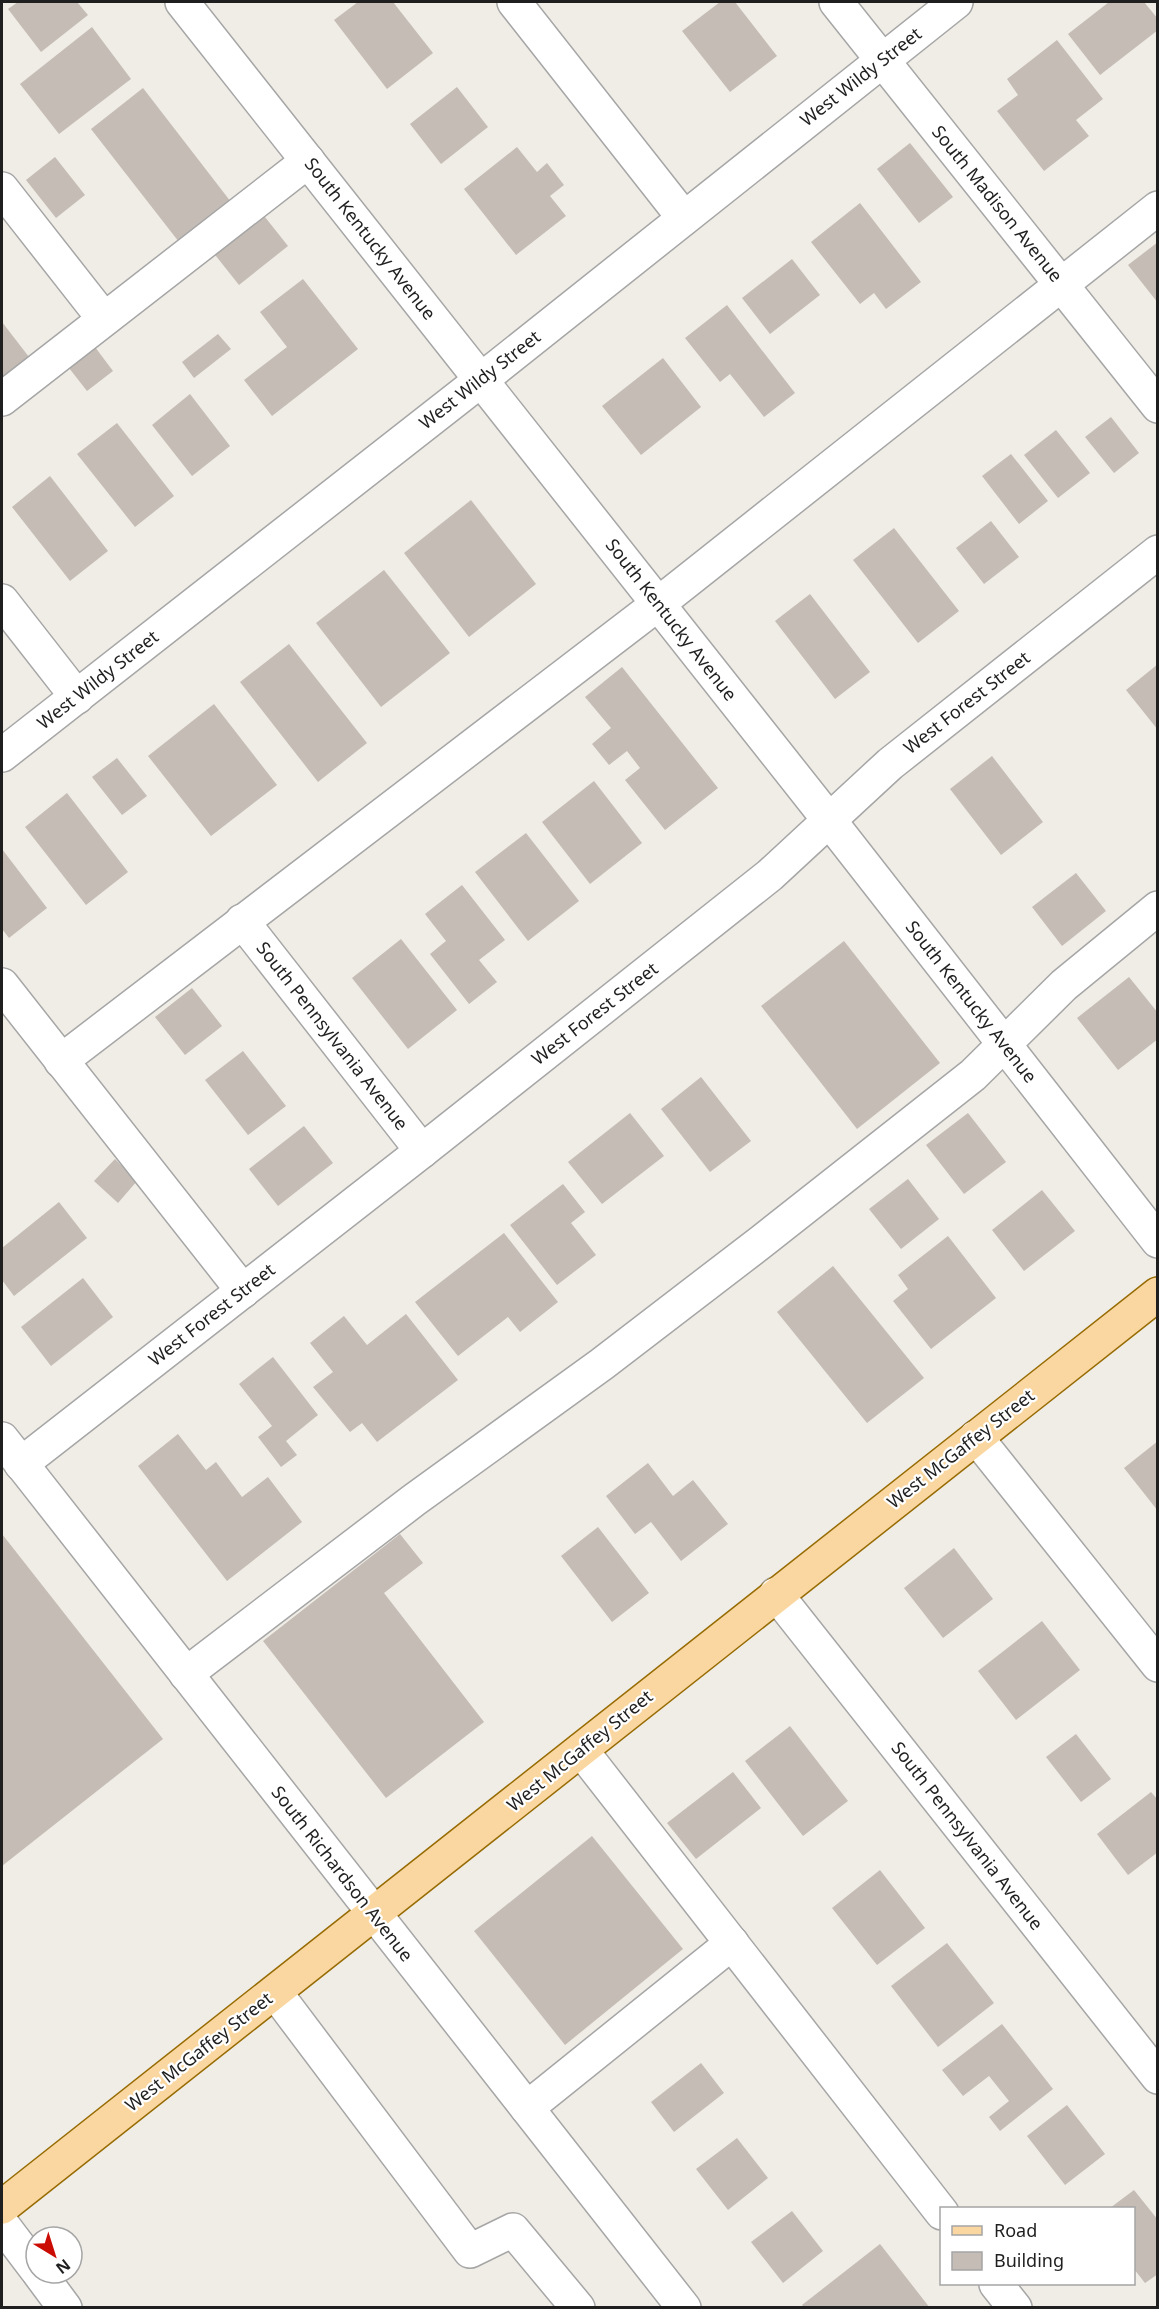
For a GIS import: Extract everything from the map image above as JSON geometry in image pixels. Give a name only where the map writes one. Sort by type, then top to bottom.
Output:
[{"type":"main road","name":"West McGaffey Street","points":[[2,2207],[1158,1294]]},
{"type":"street","name":"South Kentucky Avenue","points":[[182,2],[829,820],[1158,1241]]},
{"type":"street","points":[[514,2],[684,218]]},
{"type":"street","name":"South Madison Avenue","points":[[836,2],[1158,406]]},
{"type":"street","name":"West Wildy Street","points":[[2,755],[481,380],[957,2]]},
{"type":"street","points":[[2,399],[308,161]]},
{"type":"street","points":[[2,189],[104,319]]},
{"type":"street","points":[[61,1061],[658,604],[1158,208]]},
{"type":"street","name":"West Forest Street","points":[[11,1451],[243,1291],[422,1151],[770,875],[890,764],[1158,552]]},
{"type":"street","points":[[2,601],[76,697]]},
{"type":"street","points":[[186,1674],[414,1500],[602,1364],[761,1242],[973,1075],[1064,985],[1158,909]]},
{"type":"street","name":"South Pennsylvania Avenue","points":[[242,921],[422,1151]]},
{"type":"street","points":[[2,985],[243,1291]]},
{"type":"street","points":[[976,1437],[1158,1665]]},
{"type":"street","name":"South Richardson Avenue","points":[[11,1451],[684,2307]]},
{"type":"street","name":"South Pennsylvania Avenue","points":[[776,1594],[1158,2078]]},
{"type":"street","points":[[581,1750],[940,2210]]},
{"type":"street","points":[[527,2108],[732,1944]]},
{"type":"street","points":[[275,1992],[470,2251],[513,2230],[578,2307]]},
{"type":"street","points":[[2,2224],[24,2253]]},
{"type":"street","points":[[48,2285],[65,2307]]},
{"type":"street","points":[[998,2285],[1015,2307]]},
{"type":"building","points":[[18,2],[77,2],[88,15],[41,52],[8,9]]},
{"type":"building","points":[[358,2],[393,2],[433,53],[387,89],[334,20]]},
{"type":"building","points":[[720,2],[735,2],[777,56],[730,92],[682,31]]},
{"type":"building","points":[[1109,2],[1144,2],[1158,19],[1158,30],[1100,75],[1068,34]]},
{"type":"building","points":[[92,27],[131,79],[59,134],[20,84]]},
{"type":"building","points":[[1057,40],[1103,99],[1076,120],[1089,136],[1044,171],[997,111],[1018,95],[1007,79]]},
{"type":"building","points":[[457,87],[488,127],[441,164],[410,124]]},
{"type":"building","points":[[143,88],[231,202],[179,242],[91,129]]},
{"type":"building","points":[[910,143],[953,197],[919,223],[877,169]]},
{"type":"building","points":[[517,147],[537,172],[547,163],[564,185],[550,196],[566,216],[516,255],[464,189]]},
{"type":"building","points":[[55,157],[85,195],[56,218],[26,180]]},
{"type":"building","points":[[860,203],[921,282],[886,309],[874,293],[860,304],[811,242]]},
{"type":"building","points":[[261,212],[288,246],[239,285],[212,251]]},
{"type":"building","points":[[1158,242],[1158,303],[1128,265]]},
{"type":"building","points":[[792,259],[820,295],[770,334],[742,298]]},
{"type":"building","points":[[303,279],[358,349],[272,416],[244,380],[287,347],[260,312]]},
{"type":"building","points":[[727,305],[795,393],[764,417],[730,374],[720,382],[685,338]]},
{"type":"building","points":[[2,322],[29,357],[2,378]]},
{"type":"building","points":[[218,334],[231,349],[194,378],[182,362]]},
{"type":"building","points":[[95,347],[113,371],[87,391],[69,368]]},
{"type":"building","points":[[663,358],[701,407],[641,455],[602,406]]},
{"type":"building","points":[[190,394],[230,446],[192,476],[152,425]]},
{"type":"building","points":[[1111,417],[1139,453],[1114,473],[1085,437]]},
{"type":"building","points":[[117,423],[174,496],[135,527],[77,454]]},
{"type":"building","points":[[1056,430],[1090,473],[1058,498],[1024,455]]},
{"type":"building","points":[[1011,454],[1048,501],[1019,524],[982,476]]},
{"type":"building","points":[[50,476],[108,551],[70,581],[12,507]]},
{"type":"building","points":[[471,500],[536,584],[469,637],[404,553]]},
{"type":"building","points":[[991,521],[1019,557],[984,584],[956,548]]},
{"type":"building","points":[[894,528],[959,611],[918,643],[853,560]]},
{"type":"building","points":[[384,570],[450,653],[381,707],[316,623]]},
{"type":"building","points":[[810,594],[870,672],[835,699],[775,621]]},
{"type":"building","points":[[289,644],[367,743],[318,782],[240,682]]},
{"type":"building","points":[[1158,664],[1158,730],[1126,690]]},
{"type":"building","points":[[622,667],[718,788],[665,830],[625,780],[640,768],[627,751],[609,765],[592,744],[611,728],[585,697]]},
{"type":"building","points":[[214,704],[277,785],[211,836],[148,756]]},
{"type":"building","points":[[992,756],[1043,822],[1001,855],[950,789]]},
{"type":"building","points":[[117,758],[147,796],[122,815],[92,777]]},
{"type":"building","points":[[594,781],[642,843],[590,884],[542,822]]},
{"type":"building","points":[[67,793],[128,872],[86,905],[25,827]]},
{"type":"building","points":[[526,833],[579,901],[528,941],[475,872]]},
{"type":"building","points":[[2,849],[47,908],[9,938],[2,929]]},
{"type":"building","points":[[1076,873],[1106,911],[1062,946],[1032,907]]},
{"type":"building","points":[[462,885],[505,940],[479,960],[497,982],[469,1004],[430,954],[446,941],[425,914]]},
{"type":"building","points":[[401,939],[457,1010],[408,1049],[352,978]]},
{"type":"building","points":[[844,941],[940,1063],[857,1129],[761,1006]]},
{"type":"building","points":[[1129,977],[1158,1013],[1158,1039],[1118,1070],[1077,1018]]},
{"type":"building","points":[[192,988],[222,1026],[185,1055],[155,1017]]},
{"type":"building","points":[[243,1051],[286,1106],[248,1135],[205,1080]]},
{"type":"building","points":[[701,1077],[751,1141],[710,1172],[661,1109]]},
{"type":"building","points":[[630,1113],[664,1156],[602,1204],[568,1162]]},
{"type":"building","points":[[968,1113],[1006,1162],[964,1194],[926,1145]]},
{"type":"building","points":[[304,1126],[333,1163],[278,1206],[249,1169]]},
{"type":"building","points":[[115,1159],[137,1181],[118,1203],[94,1181]]},
{"type":"building","points":[[908,1179],[939,1219],[901,1249],[869,1209]]},
{"type":"building","points":[[563,1184],[585,1212],[571,1223],[596,1255],[557,1285],[510,1225]]},
{"type":"building","points":[[1042,1190],[1075,1231],[1024,1271],[992,1230]]},
{"type":"building","points":[[59,1202],[87,1238],[14,1296],[2,1280],[2,1248]]},
{"type":"building","points":[[504,1233],[558,1302],[520,1332],[508,1317],[458,1356],[415,1302]]},
{"type":"building","points":[[948,1236],[996,1298],[931,1349],[893,1301],[908,1289],[898,1275]]},
{"type":"building","points":[[833,1266],[924,1378],[867,1423],[777,1312]]},
{"type":"building","points":[[83,1278],[113,1317],[51,1366],[21,1327]]},
{"type":"building","points":[[406,1314],[458,1380],[377,1442],[362,1423],[350,1432],[313,1387],[333,1372],[310,1343],[344,1316],[367,1345]]},
{"type":"building","points":[[273,1357],[318,1415],[286,1441],[297,1455],[281,1467],[258,1437],[272,1426],[239,1384]]},
{"type":"building","points":[[178,1434],[206,1470],[216,1462],[242,1497],[268,1477],[302,1522],[227,1581],[138,1466]]},
{"type":"building","points":[[1158,1441],[1158,1511],[1124,1468]]},
{"type":"building","points":[[648,1463],[673,1496],[693,1480],[728,1524],[681,1561],[651,1522],[635,1534],[606,1496]]},
{"type":"building","points":[[598,1527],[649,1593],[612,1622],[561,1556]]},
{"type":"building","points":[[2,1534],[163,1739],[2,1866]]},
{"type":"building","points":[[400,1534],[423,1563],[384,1593],[484,1722],[386,1798],[263,1641]]},
{"type":"building","points":[[954,1548],[993,1599],[943,1638],[904,1588]]},
{"type":"building","points":[[1042,1621],[1080,1670],[1016,1720],[978,1671]]},
{"type":"building","points":[[790,1726],[848,1801],[803,1836],[745,1761]]},
{"type":"building","points":[[1076,1734],[1111,1779],[1081,1802],[1046,1757]]},
{"type":"building","points":[[733,1772],[761,1808],[696,1859],[667,1823]]},
{"type":"building","points":[[1151,1792],[1158,1800],[1158,1852],[1128,1875],[1097,1834]]},
{"type":"building","points":[[592,1836],[683,1949],[565,2045],[474,1931]]},
{"type":"building","points":[[880,1870],[925,1928],[877,1965],[832,1908]]},
{"type":"building","points":[[947,1943],[994,2003],[938,2047],[891,1986]]},
{"type":"building","points":[[1002,2024],[1053,2089],[1000,2131],[989,2117],[1009,2101],[989,2076],[963,2096],[942,2070]]},
{"type":"building","points":[[701,2063],[724,2093],[674,2132],[651,2102]]},
{"type":"building","points":[[1067,2105],[1105,2154],[1065,2185],[1027,2136]]},
{"type":"building","points":[[737,2138],[768,2178],[728,2210],[696,2169]]},
{"type":"building","points":[[1134,2190],[1158,2220],[1158,2274],[1145,2283],[1135,2270],[1135,2207],[1111,2207]]},
{"type":"building","points":[[792,2211],[823,2251],[783,2283],[751,2242]]},
{"type":"building","points":[[880,2244],[930,2308],[804,2308],[802,2305]]}]
